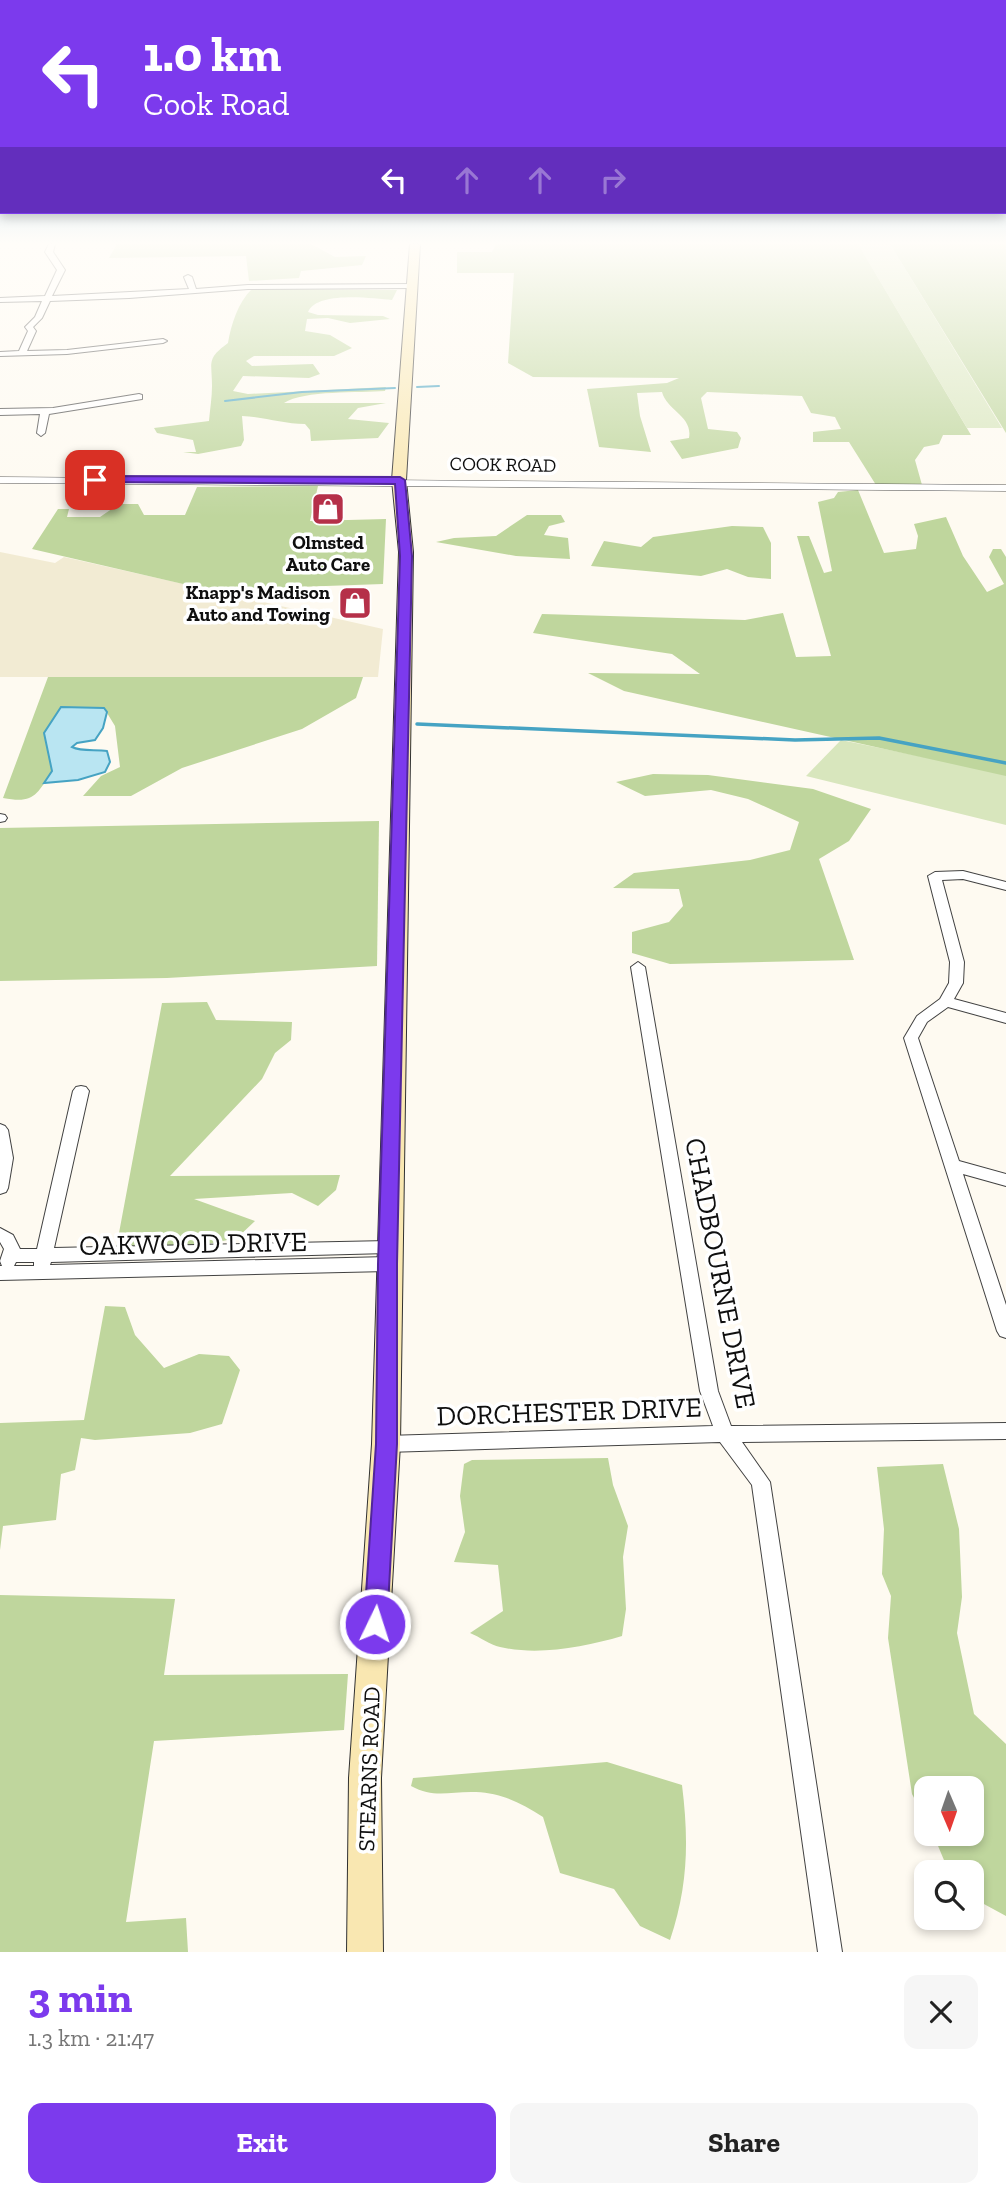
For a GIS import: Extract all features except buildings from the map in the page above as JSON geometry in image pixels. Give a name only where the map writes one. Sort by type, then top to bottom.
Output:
[{"type":"main road","name":"STEARNS ROAD","points":[[365,1952],[365,1778],[386,1444],[388,1256],[406,556],[400,480],[410,335]]},
{"type":"street","points":[[22,354],[30,335]]},
{"type":"street","points":[[0,354],[67,352],[163,341]]},
{"type":"street","points":[[0,412],[45,411],[139,397]]},
{"type":"street","points":[[41,433],[45,411]]},
{"type":"street","name":"COOK ROAD","points":[[0,480],[400,480],[1006,488]]},
{"type":"street","points":[[1006,886],[963,875],[935,876],[957,962],[956,983],[946,1002],[922,1019],[911,1038],[1006,1331]]},
{"type":"street","name":"CHADBOURNE DRIVE","points":[[638,967],[709,1391],[725,1434],[761,1482],[830,1952]]},
{"type":"street","points":[[946,1002],[1006,1018]]},
{"type":"street","points":[[42,1264],[81,1091]]},
{"type":"street","points":[[0,1130],[5,1158],[0,1188]]},
{"type":"street","points":[[953,1164],[1006,1180]]},
{"type":"street","points":[[0,1234],[11,1243],[12,1256],[0,1272]]},
{"type":"street","name":"OAKWOOD DRIVE","points":[[12,1256],[42,1264]]},
{"type":"street","name":"OAKWOOD DRIVE","points":[[0,1272],[42,1264],[388,1256]]},
{"type":"street","name":"DORCHESTER DRIVE","points":[[386,1444],[725,1434],[1006,1431]]},
{"type":"shaded area","points":[[0,552],[55,563],[64,557],[383,629],[378,677],[0,677]]},
{"type":"green space","points":[[230,335],[330,335],[352,348],[334,356],[254,356],[246,361],[252,366],[313,364],[320,374],[309,378],[243,376],[233,391],[248,394],[386,387],[385,391],[318,394],[284,403],[386,403],[358,408],[348,419],[389,423],[378,438],[311,441],[310,430],[305,424],[242,416],[244,440],[241,446],[198,454],[183,452],[196,452],[193,440],[157,433],[154,428],[209,421],[213,357],[228,343]]},
{"type":"green space","points":[[510,335],[912,335],[971,435],[943,435],[939,444],[924,447],[915,460],[922,485],[876,485],[849,442],[813,442],[813,432],[841,429],[835,417],[811,413],[802,396],[707,392],[701,398],[708,429],[737,432],[741,438],[738,448],[682,459],[670,441],[689,438],[689,430],[684,419],[669,404],[662,392],[637,393],[640,416],[651,452],[599,447],[587,389],[667,383],[679,378],[533,377],[508,363]]},
{"type":"green space","points":[[912,335],[945,335],[1002,428],[967,428]]},
{"type":"green space","points":[[946,335],[1006,335],[1006,433]]},
{"type":"green space","points":[[318,486],[310,521],[386,519],[383,584],[209,590],[32,549],[58,509],[69,509],[67,517],[100,517],[119,504],[138,504],[144,515],[185,515],[197,487]]},
{"type":"green space","points":[[858,490],[884,553],[916,549],[918,536],[914,524],[946,517],[963,556],[987,592],[1004,584],[989,557],[993,549],[1001,549],[1006,557],[1006,776],[624,691],[588,673],[700,674],[672,654],[533,633],[542,614],[745,620],[783,613],[796,657],[831,656],[797,536],[809,536],[824,573],[832,571],[818,502],[834,498],[838,492]]},
{"type":"green space","points":[[527,515],[561,515],[565,522],[549,526],[544,535],[568,538],[570,559],[516,556],[436,542],[454,538],[496,536]]},
{"type":"green space","points":[[732,526],[763,527],[771,543],[771,579],[748,577],[727,569],[701,576],[591,566],[604,541],[641,547],[653,537]]},
{"type":"green space","points":[[48,677],[363,677],[356,698],[302,729],[182,768],[131,796],[83,796],[101,776],[120,767],[115,726],[104,708],[44,733],[52,772],[33,796],[21,800],[3,798]]},
{"type":"green space","points":[[841,740],[1006,774],[1006,825],[806,776]]},
{"type":"green space","points":[[653,774],[708,775],[813,789],[871,809],[849,841],[819,859],[854,960],[670,964],[632,953],[632,932],[669,922],[683,906],[679,889],[613,888],[634,873],[750,860],[790,850],[799,822],[748,799],[711,790],[645,796],[616,782]]},
{"type":"green space","points":[[379,821],[377,966],[167,978],[0,981],[0,828]]},
{"type":"green space","points":[[207,1002],[216,1020],[292,1022],[291,1040],[275,1053],[262,1079],[170,1176],[340,1175],[336,1190],[318,1206],[292,1193],[194,1199],[255,1221],[237,1238],[189,1248],[116,1249],[162,1003]]},
{"type":"green space","points":[[105,1306],[125,1307],[135,1335],[164,1368],[199,1354],[229,1356],[240,1370],[222,1424],[190,1433],[95,1440],[81,1438],[75,1470],[61,1474],[56,1520],[3,1526],[0,1550],[0,1423],[84,1420]]},
{"type":"green space","points":[[608,1458],[613,1485],[628,1526],[623,1557],[626,1609],[622,1636],[577,1647],[530,1651],[496,1646],[470,1633],[503,1611],[498,1565],[454,1562],[465,1532],[460,1496],[464,1464],[472,1460]]},
{"type":"green space","points":[[943,1464],[959,1529],[962,1597],[957,1633],[974,1714],[1006,1744],[1006,1916],[984,1904],[984,1860],[944,1860],[938,1846],[984,1846],[984,1776],[914,1776],[914,1798],[912,1794],[888,1638],[891,1596],[882,1574],[884,1529],[877,1467]]},
{"type":"green space","points":[[0,1595],[175,1599],[164,1675],[348,1674],[344,1730],[154,1741],[126,1922],[186,1918],[188,1952],[0,1952]]},
{"type":"green space","points":[[607,1762],[682,1785],[686,1825],[684,1882],[670,1940],[640,1926],[614,1889],[560,1873],[543,1817],[535,1812],[494,1794],[435,1793],[411,1786],[413,1778]]},
{"type":"water","points":[[61,707],[104,708],[107,712],[103,728],[95,740],[77,743],[72,747],[107,751],[110,762],[105,772],[78,780],[44,783],[52,771],[44,733]]},
{"type":"waterway","points":[[417,387],[439,386]]},
{"type":"waterway","points":[[225,401],[302,392],[395,388]]},
{"type":"waterway","points":[[417,724],[795,740],[879,738],[1006,763]]},
{"type":"place","name":"Olmsted Auto Care","points":[[328,509]]},
{"type":"place","name":"Knapp's Madison Auto and Towing","points":[[355,603]]},
{"type":"route","points":[[95,480],[400,480],[406,556],[402,630],[386,1444],[375,1624]]}]
